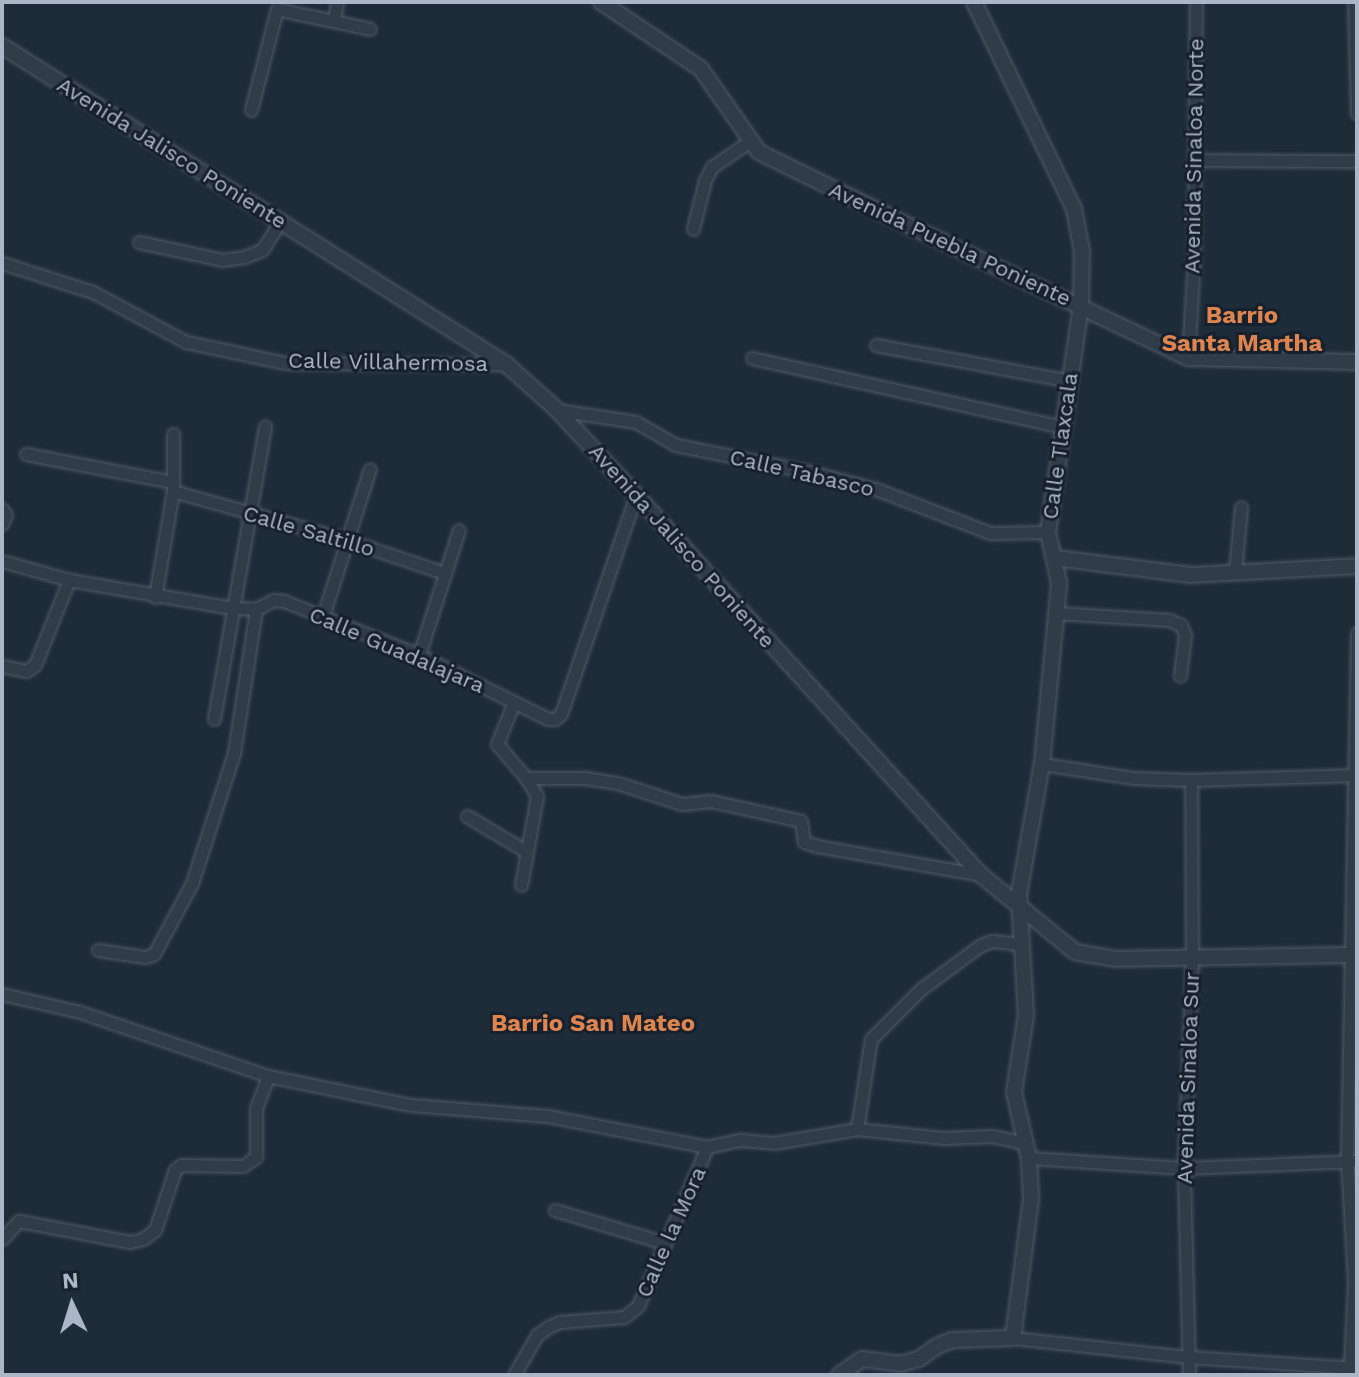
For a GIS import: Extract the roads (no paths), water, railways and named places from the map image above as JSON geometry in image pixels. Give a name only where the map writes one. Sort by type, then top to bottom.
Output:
[{"type":"street","points":[[334,21],[337,2]]},
{"type":"street","name":"Avenida Puebla Poniente","points":[[601,2],[701,69],[750,141],[768,158],[1188,358],[1357,362]]},
{"type":"street","name":"Calle Tlaxcala","points":[[974,2],[1074,209],[1082,251],[1081,306],[1048,532],[1059,583],[1042,764],[1019,883],[1026,1015],[1014,1092],[1027,1151],[1031,1199],[1013,1338]]},
{"type":"street","name":"Avenida Sinaloa Norte","points":[[1188,358],[1195,160],[1196,2]]},
{"type":"street","points":[[1354,2],[1357,113]]},
{"type":"street","points":[[251,110],[277,9],[370,29]]},
{"type":"street","name":"Avenida Jalisco Poniente","points":[[2,46],[506,364],[557,410],[981,875],[1075,952],[1116,959],[1192,955],[1355,955]]},
{"type":"street","points":[[693,229],[705,180],[712,167],[750,141]]},
{"type":"street","points":[[1195,160],[1357,161]]},
{"type":"street","points":[[139,242],[222,260],[244,257],[262,250],[280,222]]},
{"type":"street","name":"Calle Villahermosa","points":[[2,263],[93,292],[186,342],[286,363],[506,364]]},
{"type":"street","points":[[876,345],[1070,381]]},
{"type":"street","points":[[752,358],[1063,427]]},
{"type":"street","name":"Calle Tabasco","points":[[557,410],[636,422],[676,445],[811,472],[876,489],[990,533],[1048,532]]},
{"type":"street","points":[[214,719],[265,426]]},
{"type":"street","points":[[155,597],[173,487],[173,434]]},
{"type":"street","name":"Calle Saltillo","points":[[26,454],[173,487],[444,573]]},
{"type":"street","points":[[322,619],[370,469]]},
{"type":"street","name":"Calle Guadalajara","points":[[2,561],[69,580],[155,597],[256,609],[274,600],[284,601],[322,619],[419,655],[548,719],[561,714],[636,495]]},
{"type":"street","points":[[1235,571],[1241,507]]},
{"type":"street","points":[[2,509],[6,515],[2,524]]},
{"type":"street","points":[[419,655],[459,530]]},
{"type":"street","points":[[1055,558],[1152,573],[1191,575],[1357,566]]},
{"type":"street","points":[[2,666],[26,671],[35,665],[69,580]]},
{"type":"street","points":[[98,950],[145,957],[154,954],[192,883],[234,753],[256,609]]},
{"type":"street","points":[[1056,613],[1169,620],[1181,625],[1185,635],[1180,676]]},
{"type":"street","points":[[839,1375],[862,1359],[900,1364],[919,1359],[937,1346],[953,1340],[1013,1338],[1189,1357],[1354,1368],[1352,1161],[1357,633]]},
{"type":"street","points":[[514,702],[497,744],[537,796],[521,885]]},
{"type":"street","points":[[1042,764],[1133,778],[1191,780],[1357,775]]},
{"type":"street","points":[[526,778],[585,778],[621,784],[682,804],[711,801],[801,821],[804,842],[817,846],[981,875]]},
{"type":"street","name":"Avenida Sinaloa Sur","points":[[1189,1375],[1184,1168],[1192,955],[1191,780]]},
{"type":"street","points":[[467,816],[527,852]]},
{"type":"street","points":[[857,1129],[871,1039],[921,989],[981,945],[992,941],[1023,944]]},
{"type":"street","points":[[2,994],[124,1027],[268,1076],[411,1105],[548,1116],[707,1147],[741,1140],[774,1143],[857,1129],[944,1138],[992,1136],[1027,1151],[1184,1168],[1352,1161]]},
{"type":"street","points":[[2,1239],[19,1221],[130,1242],[143,1239],[155,1230],[175,1170],[181,1165],[243,1166],[256,1157],[256,1108],[268,1076]]},
{"type":"street","name":"Calle la Mora","points":[[514,1375],[537,1335],[548,1327],[560,1322],[624,1317],[638,1306],[707,1147]]},
{"type":"street","points":[[555,1210],[665,1243]]},
{"type":"district","name":"Barrio Santa Martha","points":[[1242,330]]},
{"type":"district","name":"Barrio San Mateo","points":[[593,1024]]}]
